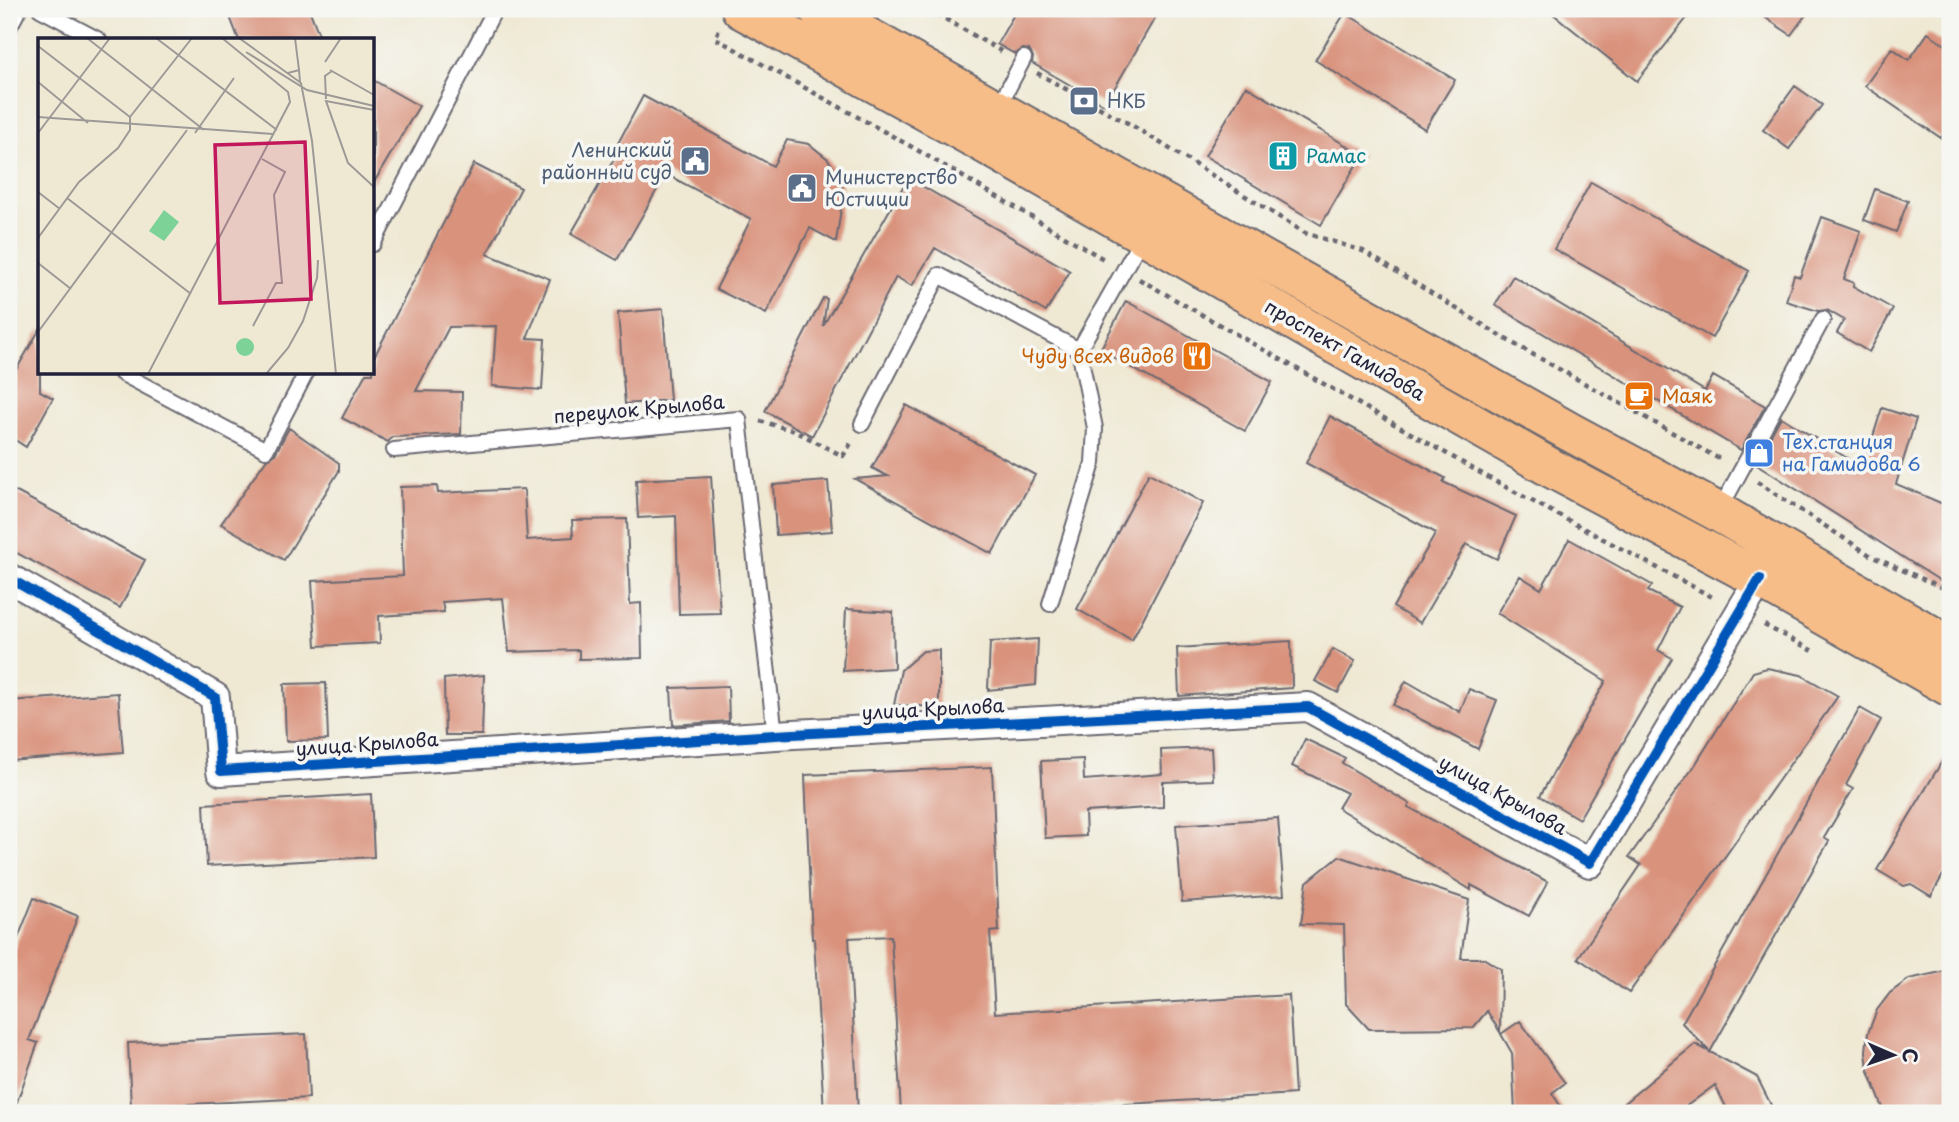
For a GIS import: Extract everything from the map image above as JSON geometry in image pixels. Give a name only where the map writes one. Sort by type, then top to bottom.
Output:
[{"type":"main road","name":"проспект Гамидова","points":[[741,9],[1551,468],[1760,579],[1950,687]]},
{"type":"main road","name":"проспект Гамидова","points":[[818,9],[1570,432],[1718,512],[1950,646]]},
{"type":"street","points":[[1551,468],[1570,432]]},
{"type":"street","name":"улица Крылова","points":[[9,578],[215,697],[221,771],[775,735],[1308,707],[1590,863],[1760,579]]},
{"type":"lane","points":[[9,28],[19,9]]},
{"type":"lane","points":[[40,9],[95,38]]},
{"type":"lane","points":[[374,242],[495,9]]},
{"type":"lane","points":[[998,108],[1022,61]]},
{"type":"lane","points":[[1050,604],[1093,463],[1095,428],[1079,350],[1144,235]]},
{"type":"lane","points":[[862,424],[939,275],[1079,350]]},
{"type":"lane","points":[[1718,512],[1823,318]]},
{"type":"lane","points":[[123,374],[266,450],[305,374]]},
{"type":"lane","name":"переулок Крылова","points":[[394,450],[739,419],[775,735]]},
{"type":"path","points":[[928,9],[1133,126],[1305,233],[1363,251],[1509,341],[1742,472],[1873,557],[1950,591]]},
{"type":"path","points":[[715,38],[912,147],[1500,484],[1827,658]]},
{"type":"path","points":[[739,419],[771,421],[843,456],[862,424]]},
{"type":"building","points":[[227,9],[309,9],[320,38],[238,38]]},
{"type":"building","points":[[1017,9],[1067,9],[1082,17],[1086,9],[1160,9],[1105,105],[1032,63],[1033,57],[1029,50],[1023,49],[1015,54],[997,44]]},
{"type":"building","points":[[1547,9],[1694,9],[1637,81]]},
{"type":"building","points":[[1753,9],[1810,9],[1791,35]]},
{"type":"building","points":[[1345,13],[1455,80],[1425,129],[1315,60]]},
{"type":"building","points":[[1928,33],[1950,48],[1950,124],[1941,138],[1865,86],[1892,48],[1909,60]]},
{"type":"building","points":[[374,81],[419,106],[374,182]]},
{"type":"building","name":"Рамас","points":[[1246,86],[1362,155],[1321,225],[1205,156]]},
{"type":"building","points":[[1795,86],[1822,105],[1789,149],[1763,130]]},
{"type":"building","points":[[643,96],[773,166],[787,140],[809,144],[828,159],[841,180],[843,196],[836,242],[810,228],[766,314],[716,289],[751,219],[666,174],[617,260],[571,234],[620,149],[616,147]]},
{"type":"building","points":[[474,164],[521,188],[487,254],[550,279],[527,338],[545,339],[542,390],[492,386],[496,326],[449,327],[416,391],[462,392],[461,434],[392,437],[388,442],[342,418],[365,374],[374,374],[374,357]]},
{"type":"building","points":[[908,178],[1070,271],[1046,312],[935,248],[912,286],[896,277],[812,436],[765,411],[823,298],[827,299],[823,326]]},
{"type":"building","points":[[1591,182],[1749,271],[1712,338],[1554,249]]},
{"type":"building","points":[[1875,189],[1908,201],[1896,232],[1864,220]]},
{"type":"building","points":[[1822,217],[1861,231],[1844,279],[1893,309],[1869,352],[1837,333],[1844,320],[1827,310],[1818,311],[1786,301],[1794,275],[1800,277]]},
{"type":"building","points":[[1513,276],[1705,391],[1713,376],[1765,406],[1741,450],[1495,305]]},
{"type":"building","points":[[1126,301],[1272,382],[1245,431],[1100,350]]},
{"type":"building","points":[[663,309],[670,400],[625,404],[618,313]]},
{"type":"building","points":[[38,332],[40,391],[53,398],[26,447],[9,436],[9,382]]},
{"type":"building","points":[[906,405],[1035,475],[992,554],[855,479],[888,476],[872,468]]},
{"type":"building","points":[[1882,408],[1916,419],[1896,484],[1950,507],[1950,587],[1758,465],[1758,459],[1781,417],[1863,468]]},
{"type":"building","points":[[1330,416],[1445,478],[1443,482],[1516,516],[1497,559],[1466,544],[1420,623],[1393,607],[1436,533],[1306,463]]},
{"type":"building","points":[[289,428],[339,463],[339,471],[284,560],[221,524],[266,460],[275,454]]},
{"type":"building","points":[[1149,473],[1203,503],[1132,640],[1077,609]]},
{"type":"building","points":[[711,476],[720,613],[679,614],[676,516],[638,518],[636,480]]},
{"type":"building","points":[[828,481],[832,531],[776,535],[773,485]]},
{"type":"building","points":[[437,486],[438,493],[524,489],[527,540],[573,537],[572,520],[627,519],[630,604],[641,603],[642,658],[579,659],[579,650],[509,652],[503,598],[442,602],[444,612],[379,616],[380,643],[316,646],[312,581],[403,576],[400,487]]},
{"type":"building","points":[[9,488],[145,560],[120,608],[9,549]]},
{"type":"building","points":[[1569,539],[1652,585],[1648,591],[1680,607],[1658,650],[1672,658],[1579,819],[1540,796],[1606,681],[1497,613],[1520,576],[1541,589]]},
{"type":"building","points":[[846,609],[893,612],[894,668],[843,671]]},
{"type":"building","points":[[1038,639],[1036,685],[988,690],[990,642]]},
{"type":"building","points":[[1291,641],[1292,688],[1179,696],[1177,648]]},
{"type":"building","points":[[1333,649],[1355,661],[1338,693],[1315,681]]},
{"type":"building","points":[[939,650],[939,707],[894,705],[901,670],[923,651]]},
{"type":"building","points":[[1767,668],[1801,675],[1838,696],[1629,993],[1578,958],[1641,865],[1629,857],[1695,765],[1753,672]]},
{"type":"building","points":[[484,675],[482,735],[445,735],[444,679]]},
{"type":"building","points":[[1406,681],[1460,712],[1469,689],[1497,700],[1478,749],[1393,705]]},
{"type":"building","points":[[326,683],[328,740],[286,741],[284,684]]},
{"type":"building","points":[[728,686],[729,721],[673,725],[671,688]]},
{"type":"building","points":[[118,693],[123,752],[9,761],[9,701]]},
{"type":"building","points":[[1860,708],[1881,720],[1846,785],[1853,789],[1824,838],[1829,841],[1710,1052],[1682,1023]]},
{"type":"building","points":[[1305,739],[1345,758],[1342,763],[1410,804],[1408,807],[1548,882],[1529,916],[1471,885],[1471,890],[1338,808],[1347,793],[1292,766]]},
{"type":"building","points":[[1211,748],[1213,780],[1163,782],[1163,807],[1085,812],[1086,836],[1045,838],[1041,761],[1083,759],[1084,780],[1162,774],[1161,750]]},
{"type":"building","points":[[1950,748],[1950,872],[1943,875],[1931,896],[1911,884],[1904,886],[1877,870]]},
{"type":"building","points":[[992,767],[999,931],[990,932],[995,1013],[1289,995],[1295,1094],[974,1113],[901,1113],[891,936],[849,938],[858,1113],[824,1113],[812,939],[805,775]]},
{"type":"building","points":[[371,794],[374,857],[207,866],[204,804]]},
{"type":"building","points":[[1278,818],[1284,895],[1182,902],[1176,825]]},
{"type":"building","points":[[1339,856],[1469,900],[1461,958],[1483,958],[1501,969],[1500,1032],[1487,1011],[1473,1028],[1369,1029],[1346,1004],[1344,925],[1301,924],[1307,882]]},
{"type":"building","points":[[34,898],[78,916],[29,1040],[38,1043],[13,1113],[9,1113],[9,961]]},
{"type":"building","points":[[1950,970],[1950,1113],[1885,1113],[1868,1069],[1866,1051],[1868,1033],[1877,1010],[1890,993],[1909,979]]},
{"type":"building","points":[[1520,1021],[1565,1083],[1552,1093],[1565,1113],[1515,1113],[1512,1053],[1501,1034]]},
{"type":"building","points":[[306,1034],[309,1098],[131,1107],[128,1043]]},
{"type":"building","points":[[1695,1044],[1757,1077],[1775,1113],[1729,1113],[1715,1085],[1677,1113],[1612,1113]]},
{"type":"cycle path","points":[[9,578],[215,697],[221,771],[775,735],[1308,707],[1590,863],[1760,579]]},
{"type":"place","name":"НКБ","points":[[1084,101]]},
{"type":"place","name":"Рамас","points":[[1283,156]]},
{"type":"place","name":"Ленинский районный суд","points":[[695,161]]},
{"type":"place","name":"Министерство Юстиции","points":[[802,188]]},
{"type":"place","name":"Чуду всех видов","points":[[1197,356]]},
{"type":"place","name":"Маяк","points":[[1639,396]]},
{"type":"place","name":"Тех.станция на Гамидова 6","points":[[1759,453]]}]
